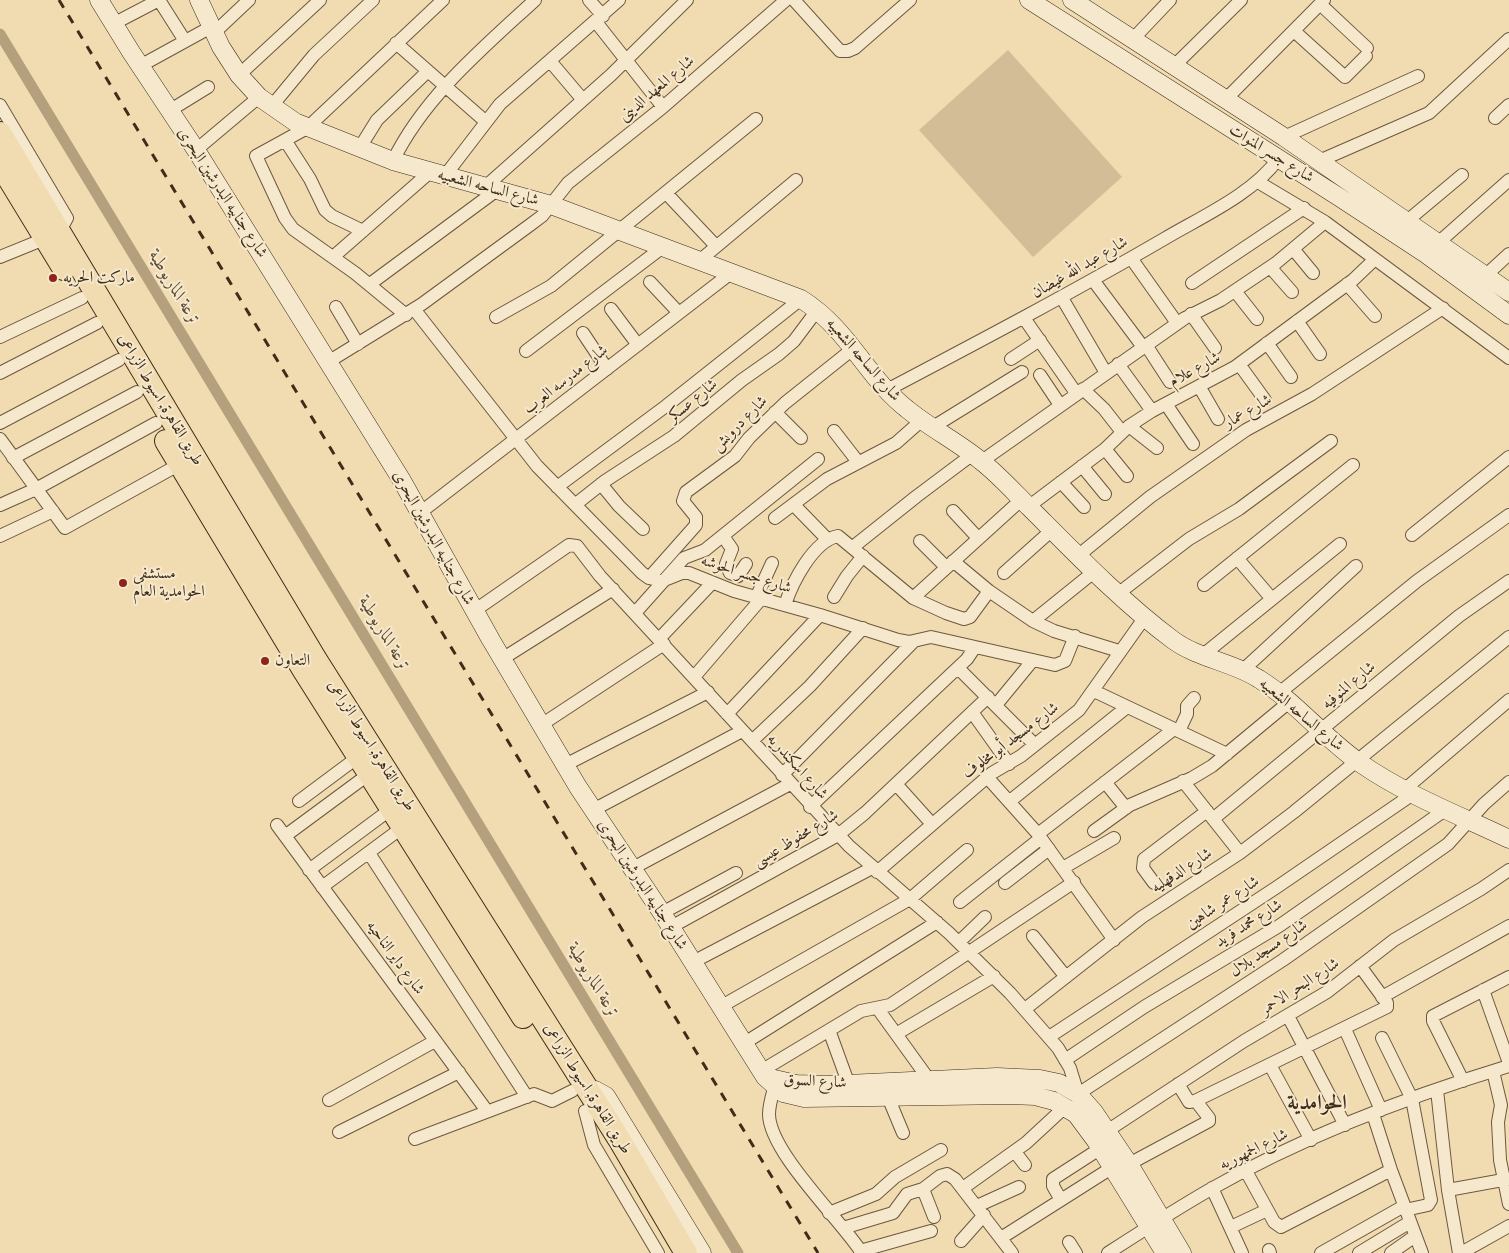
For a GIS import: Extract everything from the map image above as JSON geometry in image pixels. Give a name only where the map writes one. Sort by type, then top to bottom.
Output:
[{"type":"highway","name":"طريق القاهرة, اسيوط الزراعى","points":[[0,133],[82,298],[363,766],[686,1253]]},
{"type":"highway","name":"طريق القاهرة, اسيوط الزراعى","points":[[0,164],[52,236],[316,660],[582,1097]]},
{"type":"highway","name":"طريق القاهرة, اسيوط الزراعى","points":[[613,1143],[671,1253]]},
{"type":"street","name":"شارع جنابيه البدرشين البحرى","points":[[99,0],[196,150],[421,512],[474,611],[565,765],[693,962],[743,1044],[769,1078]]},
{"type":"street","points":[[113,24],[159,0],[185,42]]},
{"type":"street","name":"شارع الساحه الشعبيه","points":[[199,0],[213,30],[239,75],[265,102],[307,128],[359,149],[436,175],[551,205],[801,299],[832,322],[887,390],[906,409],[977,458],[1095,571],[1145,617],[1179,644],[1242,670],[1264,682],[1358,762],[1408,792],[1509,839]]},
{"type":"street","points":[[140,66],[185,42],[213,30],[249,0]]},
{"type":"street","points":[[239,75],[320,0]]},
{"type":"street","points":[[196,150],[265,102],[373,0]]},
{"type":"street","points":[[443,0],[307,128],[257,155],[257,158],[289,224],[304,238],[410,312],[557,487],[576,504],[594,526],[649,578],[662,581]]},
{"type":"street","points":[[393,161],[415,122],[445,87],[535,0]]},
{"type":"street","points":[[589,0],[626,60],[663,107]]},
{"type":"street","points":[[333,257],[363,231],[436,175],[505,99],[600,19],[619,0]]},
{"type":"street","points":[[370,284],[491,189],[687,0]]},
{"type":"street","name":"شارع المعهد الدينى","points":[[328,362],[410,312],[518,234],[551,205],[568,183],[663,107],[786,0]]},
{"type":"street","points":[[794,0],[840,51],[854,48],[910,0]]},
{"type":"street","name":"شارع جسر المنوات","points":[[1029,0],[1426,254],[1509,315]]},
{"type":"street","points":[[1133,39],[1170,0]]},
{"type":"street","points":[[1174,66],[1241,0]]},
{"type":"street","name":"شارع جسر المنوات","points":[[1080,2],[1133,39],[1284,137],[1509,292]]},
{"type":"street","points":[[1226,99],[1322,2],[1366,52],[1348,76],[1344,77],[1294,31]]},
{"type":"street","points":[[1319,161],[1429,113],[1509,39]]},
{"type":"street","points":[[396,43],[485,121]]},
{"type":"street","points":[[550,61],[582,100]]},
{"type":"street","points":[[359,149],[376,120],[428,72]]},
{"type":"street","points":[[1284,137],[1418,76]]},
{"type":"street","points":[[169,111],[208,87]]},
{"type":"street","points":[[0,105],[66,215],[66,222],[52,236],[0,257]]},
{"type":"street","points":[[1494,118],[1509,105]]},
{"type":"street","points":[[496,317],[551,286],[756,119]]},
{"type":"street","points":[[285,140],[310,179],[325,210],[332,216],[363,231]]},
{"type":"street","name":"شارع عبد الله غيضان","points":[[887,390],[1062,298],[1131,258],[1258,182],[1278,159]]},
{"type":"street","points":[[1407,221],[1462,175]]},
{"type":"street","points":[[699,261],[796,180]]},
{"type":"street","points":[[1438,242],[1509,180]]},
{"type":"street","points":[[1258,182],[1325,222],[1509,358]]},
{"type":"street","points":[[666,193],[716,246]]},
{"type":"street","points":[[1192,283],[1304,208]]},
{"type":"street","points":[[834,597],[847,576],[858,552],[917,496],[1060,405],[1177,323],[1235,291],[1294,250],[1325,222]]},
{"type":"street","points":[[526,351],[663,247]]},
{"type":"street","points":[[1294,250],[1313,273]]},
{"type":"street","points":[[1485,276],[1509,254]]},
{"type":"street","points":[[1131,258],[1177,323]]},
{"type":"street","name":"شارع علام","points":[[913,598],[978,538],[1025,503],[1061,482],[1105,449],[1125,429],[1152,411],[1239,364],[1347,284],[1375,260]]},
{"type":"street","points":[[1270,267],[1292,292]]},
{"type":"street","name":"شارع مدرسه العرب","points":[[421,512],[731,273]]},
{"type":"street","points":[[1093,280],[1170,382]]},
{"type":"street","points":[[650,282],[679,313]]},
{"type":"street","points":[[1347,284],[1374,316]]},
{"type":"street","points":[[1235,291],[1257,319]]},
{"type":"street","points":[[0,337],[82,298]]},
{"type":"street","points":[[1062,298],[1106,373]]},
{"type":"street","points":[[557,487],[666,406],[801,299]]},
{"type":"street","points":[[336,307],[358,344]]},
{"type":"street","name":"شارع عمار","points":[[1078,555],[1150,497],[1246,430],[1312,394],[1442,308]]},
{"type":"street","points":[[611,309],[638,345]]},
{"type":"street","name":"شارع عسكر","points":[[576,504],[601,484],[674,436],[742,380],[779,354],[794,340],[818,310]]},
{"type":"street","points":[[1191,314],[1215,348]]},
{"type":"street","points":[[1024,318],[1080,391],[1104,409],[1125,429],[1157,448]]},
{"type":"street","points":[[1297,321],[1320,354]]},
{"type":"street","points":[[0,373],[97,323]]},
{"type":"street","points":[[583,333],[607,369]]},
{"type":"street","points":[[1011,359],[1040,340]]},
{"type":"street","points":[[1267,343],[1291,377]]},
{"type":"street","name":"شارع درويش","points":[[649,578],[696,525],[696,517],[684,501],[686,492],[735,456],[749,438],[775,412],[809,382],[854,348]]},
{"type":"street","points":[[0,423],[119,360]]},
{"type":"street","points":[[1118,364],[1152,411]]},
{"type":"street","points":[[1239,364],[1266,400]]},
{"type":"street","points":[[776,518],[826,479],[896,443],[928,423],[1022,372]]},
{"type":"street","points":[[1040,375],[1060,405]]},
{"type":"street","points":[[1199,386],[1218,419]]},
{"type":"street","points":[[137,392],[5,449],[66,528],[180,464]]},
{"type":"street","points":[[1166,404],[1193,444]]},
{"type":"street","points":[[775,412],[801,438]]},
{"type":"street","points":[[0,506],[36,489],[156,422]]},
{"type":"street","points":[[834,431],[858,462]]},
{"type":"street","points":[[1119,593],[1189,539],[1238,509],[1331,441]]},
{"type":"street","points":[[1105,449],[1127,476]]},
{"type":"street","points":[[1412,535],[1509,457]]},
{"type":"street","points":[[635,613],[687,555],[702,552],[818,459]]},
{"type":"street","points":[[1204,585],[1353,465]]},
{"type":"street","points":[[1082,466],[1105,494]]},
{"type":"street","points":[[1061,482],[1084,507]]},
{"type":"street","points":[[601,484],[619,506],[643,528]]},
{"type":"street","points":[[794,505],[828,540]]},
{"type":"street","points":[[0,536],[53,511]]},
{"type":"street","points":[[953,512],[978,538]]},
{"type":"street","points":[[1094,831],[1126,808],[1183,782],[1207,769],[1227,754],[1283,698],[1417,581],[1509,515]]},
{"type":"street","points":[[1004,573],[1052,530]]},
{"type":"street","points":[[723,536],[732,549],[726,564],[730,574],[738,576],[746,564]]},
{"type":"street","points":[[785,605],[790,591],[806,563],[828,540],[838,536],[913,598],[937,609],[967,618],[974,614],[988,591]]},
{"type":"street","points":[[920,540],[949,564],[1033,621],[1054,631],[1119,651]]},
{"type":"street","name":"شارع اسكندريه","points":[[474,611],[572,544],[579,548],[613,589],[838,835],[875,870],[971,953],[1025,1009],[1066,1060],[1072,1100]]},
{"type":"street","points":[[1203,655],[1340,544]]},
{"type":"street","points":[[1237,558],[1272,599]]},
{"type":"street","points":[[694,677],[759,599],[772,563]]},
{"type":"street","points":[[1242,670],[1356,566]]},
{"type":"street","points":[[1033,621],[1095,571]]},
{"type":"street","name":"شارع جسر الحوشه","points":[[662,581],[686,572],[759,599],[820,615],[898,640],[914,641],[931,636],[1058,665],[1063,663],[1075,636]]},
{"type":"street","name":"شارع المنوفيه","points":[[1154,883],[1143,868],[1144,859],[1210,815],[1320,731],[1458,616],[1509,581]]},
{"type":"street","points":[[541,725],[662,641],[712,583]]},
{"type":"street","points":[[502,659],[613,589]]},
{"type":"street","points":[[727,714],[820,615]]},
{"type":"street","name":"شارع مسجد أبو مخلوف","points":[[693,962],[875,870],[987,777],[1009,764],[1074,715],[1094,691],[1119,651],[1145,617]]},
{"type":"street","points":[[752,741],[810,686],[863,628]]},
{"type":"street","name":"شارع الدقهليه","points":[[1025,1009],[1154,909],[1240,852],[1358,762],[1509,637]]},
{"type":"street","points":[[633,868],[786,780],[914,641]]},
{"type":"street","points":[[810,806],[958,668],[972,654],[975,647]]},
{"type":"street","name":"شارع محفوظ عيسى","points":[[666,920],[838,835],[896,784],[972,712],[992,701],[1033,660]]},
{"type":"street","points":[[958,668],[1035,745]]},
{"type":"street","points":[[1094,691],[1227,754]]},
{"type":"street","points":[[565,765],[708,692]]},
{"type":"street","points":[[960,902],[1106,782],[1176,730],[1187,714],[1187,706],[1194,698]]},
{"type":"street","name":"شارع عمر شاهين","points":[[1049,1037],[1277,887],[1408,792],[1509,700]]},
{"type":"street","points":[[1010,801],[1127,707]]},
{"type":"street","points":[[972,712],[1009,764]]},
{"type":"street","points":[[593,810],[742,731]]},
{"type":"street","points":[[299,801],[363,766]]},
{"type":"street","points":[[285,836],[363,766]]},
{"type":"street","points":[[987,777],[1039,836],[1114,940]]},
{"type":"street","points":[[1106,782],[1126,808]]},
{"type":"street","points":[[1183,782],[1240,852]]},
{"type":"street","name":"شارع مسجد بلال","points":[[971,1202],[1015,1152],[1042,1131],[1072,1100],[1283,960],[1448,844],[1484,804],[1509,782]]},
{"type":"street","points":[[896,784],[932,824]]},
{"type":"street","name":"شارع محمد فريد","points":[[1066,1060],[1144,1007],[1279,926],[1445,810]]},
{"type":"street","points":[[322,888],[369,853],[397,818]]},
{"type":"street","points":[[309,870],[397,818]]},
{"type":"street","name":"شارع داير الناحيه","points":[[276,825],[487,1110]]},
{"type":"street","points":[[1063,868],[1114,838]]},
{"type":"street","points":[[1005,883],[1049,849]]},
{"type":"street","points":[[720,1007],[910,899],[967,850]]},
{"type":"street","points":[[369,853],[527,1096]]},
{"type":"street","name":"شارع البحر الاحمر","points":[[1107,1131],[1178,1084],[1327,992],[1394,940],[1481,889],[1509,870]]},
{"type":"street","points":[[666,920],[736,873]]},
{"type":"street","points":[[931,1231],[861,1252],[818,1200],[787,1155],[774,1132],[769,1114],[769,1078],[829,1030],[861,1011],[878,1009],[895,1002],[971,953],[1074,882]]},
{"type":"street","points":[[959,942],[985,917]]},
{"type":"street","points":[[743,1044],[937,922]]},
{"type":"street","points":[[1382,997],[1509,926]]},
{"type":"street","points":[[1034,936],[1066,977]]},
{"type":"street","points":[[1178,1084],[1189,1102],[1196,1101],[1387,1007],[1360,966]]},
{"type":"street","points":[[896,1034],[994,976]]},
{"type":"street","points":[[1463,1081],[1433,1018],[1509,977]]},
{"type":"street","points":[[1483,990],[1509,1064]]},
{"type":"street","points":[[878,1009],[930,1081]]},
{"type":"street","points":[[1288,1016],[1345,1125]]},
{"type":"street","points":[[1345,1029],[1377,1112],[1391,1170],[1422,1253]]},
{"type":"street","points":[[829,1030],[849,1084]]},
{"type":"street","points":[[1321,1253],[1428,1204],[1431,1200],[1412,1099],[1382,1038]]},
{"type":"street","points":[[329,1100],[436,1041]]},
{"type":"street","name":"شارع الجمهوريه","points":[[1108,1253],[1212,1188],[1311,1140],[1377,1112],[1509,1064]]},
{"type":"street","points":[[1270,1065],[1311,1140]]},
{"type":"street","points":[[1493,1071],[1501,1105],[1498,1130],[1500,1165],[1507,1179],[1509,1204]]},
{"type":"street","points":[[339,1132],[459,1072]]},
{"type":"street","name":"شارع السوق","points":[[769,1078],[810,1085],[997,1077],[1040,1079],[1059,1083],[1072,1100],[1101,1148],[1120,1165]]},
{"type":"street","name":"شارع السوق","points":[[769,1078],[788,1095],[804,1098],[1028,1095],[1049,1099],[1072,1100],[1107,1131],[1120,1165],[1156,1223]]},
{"type":"street","points":[[415,1138],[527,1096],[536,1094],[552,1101],[582,1097],[595,1090],[606,1096],[702,1253]]},
{"type":"street","points":[[1437,1090],[1448,1190],[1460,1253],[1509,1226]]},
{"type":"street","points":[[582,1097],[594,1145],[658,1253]]},
{"type":"street","points":[[888,1097],[903,1133]]},
{"type":"street","points":[[1001,1238],[1120,1165],[1208,1121],[1209,1118],[1196,1101]]},
{"type":"street","points":[[1062,1200],[1052,1184],[1054,1177],[1101,1148]]},
{"type":"street","points":[[829,1213],[876,1194],[895,1177],[941,1150]]},
{"type":"street","points":[[1015,1152],[1025,1165]]},
{"type":"street","points":[[1246,1171],[1267,1210],[1279,1226],[1286,1227],[1391,1170]]},
{"type":"street","points":[[843,1228],[893,1213],[902,1198],[940,1176],[947,1174],[956,1179],[971,1202],[1012,1253]]},
{"type":"street","points":[[1448,1190],[1507,1179]]},
{"type":"street","points":[[971,1202],[1019,1187]]},
{"type":"street","points":[[922,1188],[934,1217]]},
{"type":"street","points":[[1212,1188],[1231,1227],[1239,1252]]},
{"type":"street","points":[[961,1241],[971,1202]]},
{"type":"street","points":[[1231,1227],[1267,1210]]},
{"type":"street","points":[[1359,1253],[1406,1213]]},
{"type":"street","points":[[1156,1223],[1166,1253]]},
{"type":"street","points":[[1156,1223],[1182,1253]]},
{"type":"street","points":[[1390,1253],[1415,1236]]},
{"type":"shaded area","points":[[1008,50],[1122,177],[1033,257],[919,130]]},
{"type":"waterway","name":"ترعة الماريوطية","points":[[0,34],[738,1253]]},
{"type":"railway","points":[[59,0],[818,1253]]},
{"type":"place","name":"ماركت الحريه","points":[[53,278]]},
{"type":"place","name":"مستشفى الحوامدية العام","points":[[123,583]]},
{"type":"place","name":"التعاون","points":[[265,661]]},
{"type":"district","name":"الحوامدية","points":[[1317,1104]]}]
